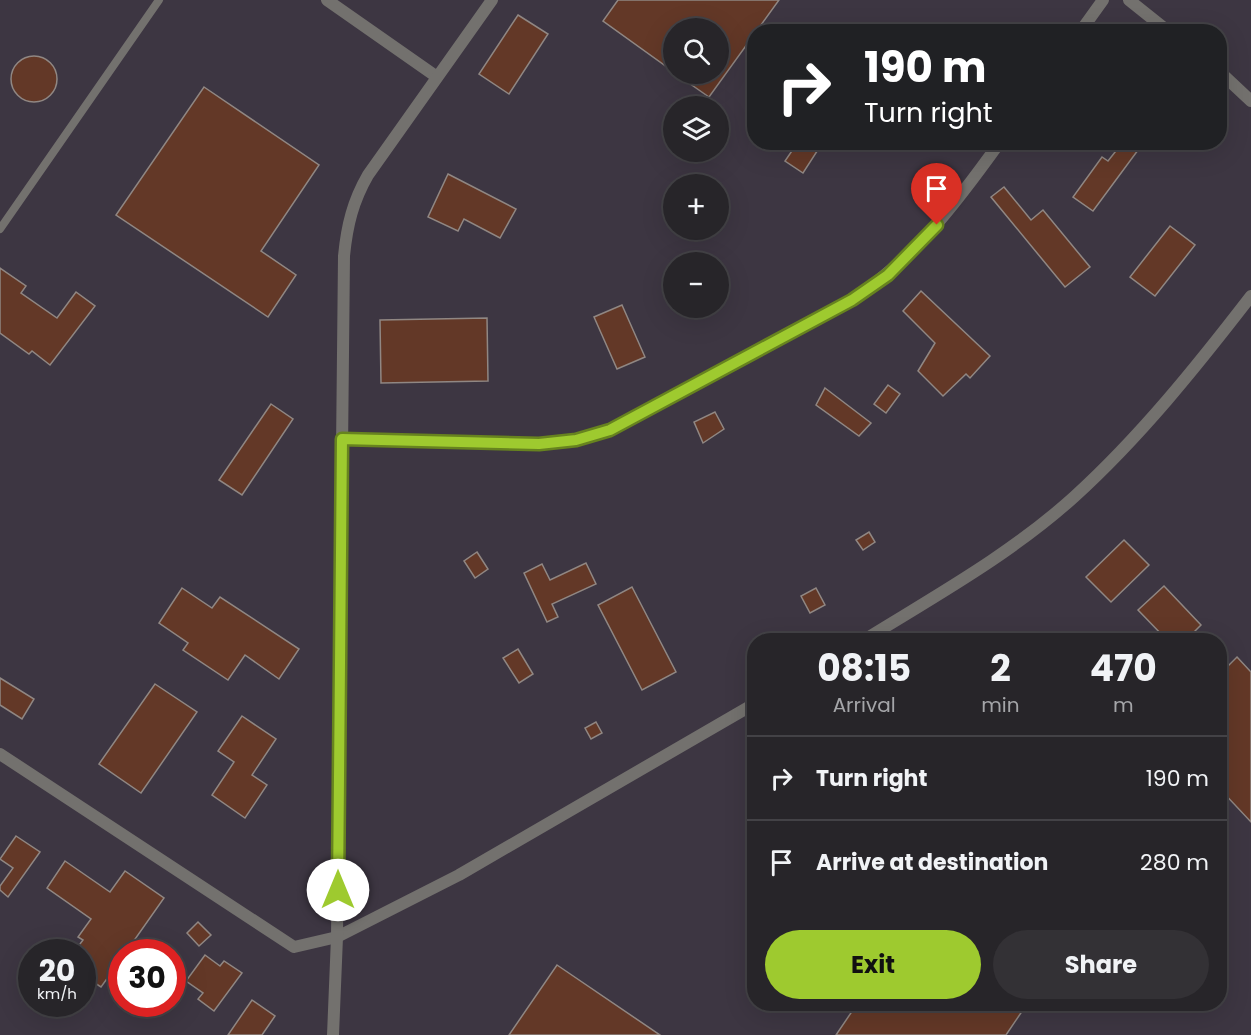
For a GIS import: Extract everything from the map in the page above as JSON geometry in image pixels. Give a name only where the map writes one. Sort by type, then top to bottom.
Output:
[{"type":"street","points":[[327,0],[437,77]]},
{"type":"street","points":[[333,1035],[337,937],[344,256],[348,222],[357,195],[368,175],[492,0]]},
{"type":"street","points":[[1086,24],[1103,0]]},
{"type":"street","points":[[1129,0],[1159,24]]},
{"type":"street","points":[[1227,79],[1251,101]]},
{"type":"street","points":[[342,439],[539,444],[576,440],[610,430],[852,300],[888,275],[933,231],[994,150]]},
{"type":"street","points":[[875,633],[1013,545],[1074,497],[1181,385],[1251,296]]},
{"type":"street","points":[[0,754],[294,947],[337,937],[459,875],[747,708]]},
{"type":"lane","points":[[0,229],[159,0]]},
{"type":"shaded area","points":[[0,0],[1251,0],[1251,1035],[0,1035]]},
{"type":"building","points":[[618,0],[779,0],[762,24],[747,24],[747,44],[729,69],[729,18],[663,18],[663,64],[603,21]]},
{"type":"building","points":[[518,15],[548,34],[509,94],[479,74]]},
{"type":"building","points":[[39,56],[51,62],[56,70],[56,88],[51,96],[43,101],[29,102],[21,99],[14,92],[11,74],[14,66],[21,59]]},
{"type":"building","points":[[690,84],[718,84],[708,96]]},
{"type":"building","points":[[204,87],[319,165],[261,251],[296,275],[268,317],[116,215]]},
{"type":"building","points":[[793,150],[818,150],[803,173],[785,161]]},
{"type":"building","points":[[1117,150],[1138,150],[1093,211],[1073,197],[1102,157],[1108,161]]},
{"type":"building","points":[[448,174],[516,209],[500,238],[464,219],[458,231],[428,217]]},
{"type":"building","points":[[1004,187],[1031,220],[1043,210],[1090,267],[1065,287],[991,197]]},
{"type":"building","points":[[1170,226],[1195,245],[1155,296],[1130,277]]},
{"type":"building","points":[[0,268],[26,286],[21,293],[57,318],[76,292],[95,306],[50,365],[32,351],[29,354],[0,333]]},
{"type":"building","points":[[921,291],[990,356],[970,378],[966,374],[943,396],[918,371],[935,343],[903,311]]},
{"type":"building","points":[[622,305],[645,357],[617,369],[594,317]]},
{"type":"building","points":[[487,318],[488,381],[381,383],[380,320]]},
{"type":"building","points":[[888,385],[900,394],[886,413],[874,404]]},
{"type":"building","points":[[825,388],[871,423],[859,436],[816,405]]},
{"type":"building","points":[[271,404],[293,419],[242,495],[219,480]]},
{"type":"building","points":[[715,412],[724,429],[703,443],[694,422]]},
{"type":"building","points":[[869,532],[875,542],[863,550],[856,540]]},
{"type":"building","points":[[1124,540],[1149,565],[1111,602],[1086,577]]},
{"type":"building","points":[[477,552],[488,569],[475,578],[464,561]]},
{"type":"building","points":[[586,563],[596,584],[552,604],[558,617],[547,622],[524,573],[542,564],[550,580]]},
{"type":"building","points":[[1164,586],[1201,625],[1193,633],[1160,633],[1138,610]]},
{"type":"building","points":[[632,587],[676,672],[642,690],[598,605]]},
{"type":"building","points":[[182,588],[212,608],[220,597],[299,649],[279,679],[245,655],[228,680],[183,650],[188,643],[159,623]]},
{"type":"building","points":[[816,588],[825,605],[810,613],[801,596]]},
{"type":"building","points":[[518,649],[533,674],[519,683],[503,658]]},
{"type":"building","points":[[1237,657],[1251,672],[1251,822],[1227,796],[1227,667]]},
{"type":"building","points":[[0,678],[34,699],[22,719],[0,705]]},
{"type":"building","points":[[155,684],[197,712],[141,793],[99,764]]},
{"type":"building","points":[[242,716],[276,739],[252,775],[267,785],[245,818],[212,795],[234,762],[218,751]]},
{"type":"building","points":[[596,722],[602,733],[591,739],[585,728]]},
{"type":"building","points":[[16,836],[40,852],[8,897],[0,890],[0,886],[13,868],[0,859]]},
{"type":"building","points":[[65,861],[110,892],[125,871],[164,898],[135,939],[108,939],[108,977],[101,987],[96,984],[96,939],[78,937],[91,919],[47,888]]},
{"type":"building","points":[[198,922],[211,935],[199,946],[187,933]]},
{"type":"building","points":[[205,955],[220,966],[224,961],[242,973],[214,1011],[198,999],[203,993],[186,981]]},
{"type":"building","points":[[557,965],[660,1035],[509,1035]]},
{"type":"building","points":[[252,1000],[275,1016],[262,1035],[228,1035]]},
{"type":"building","points":[[852,1011],[1022,1011],[1006,1035],[836,1035]]},
{"type":"route","points":[[338,890],[342,439],[539,444],[576,440],[610,430],[852,300],[888,275],[926,239],[937,225]]}]
